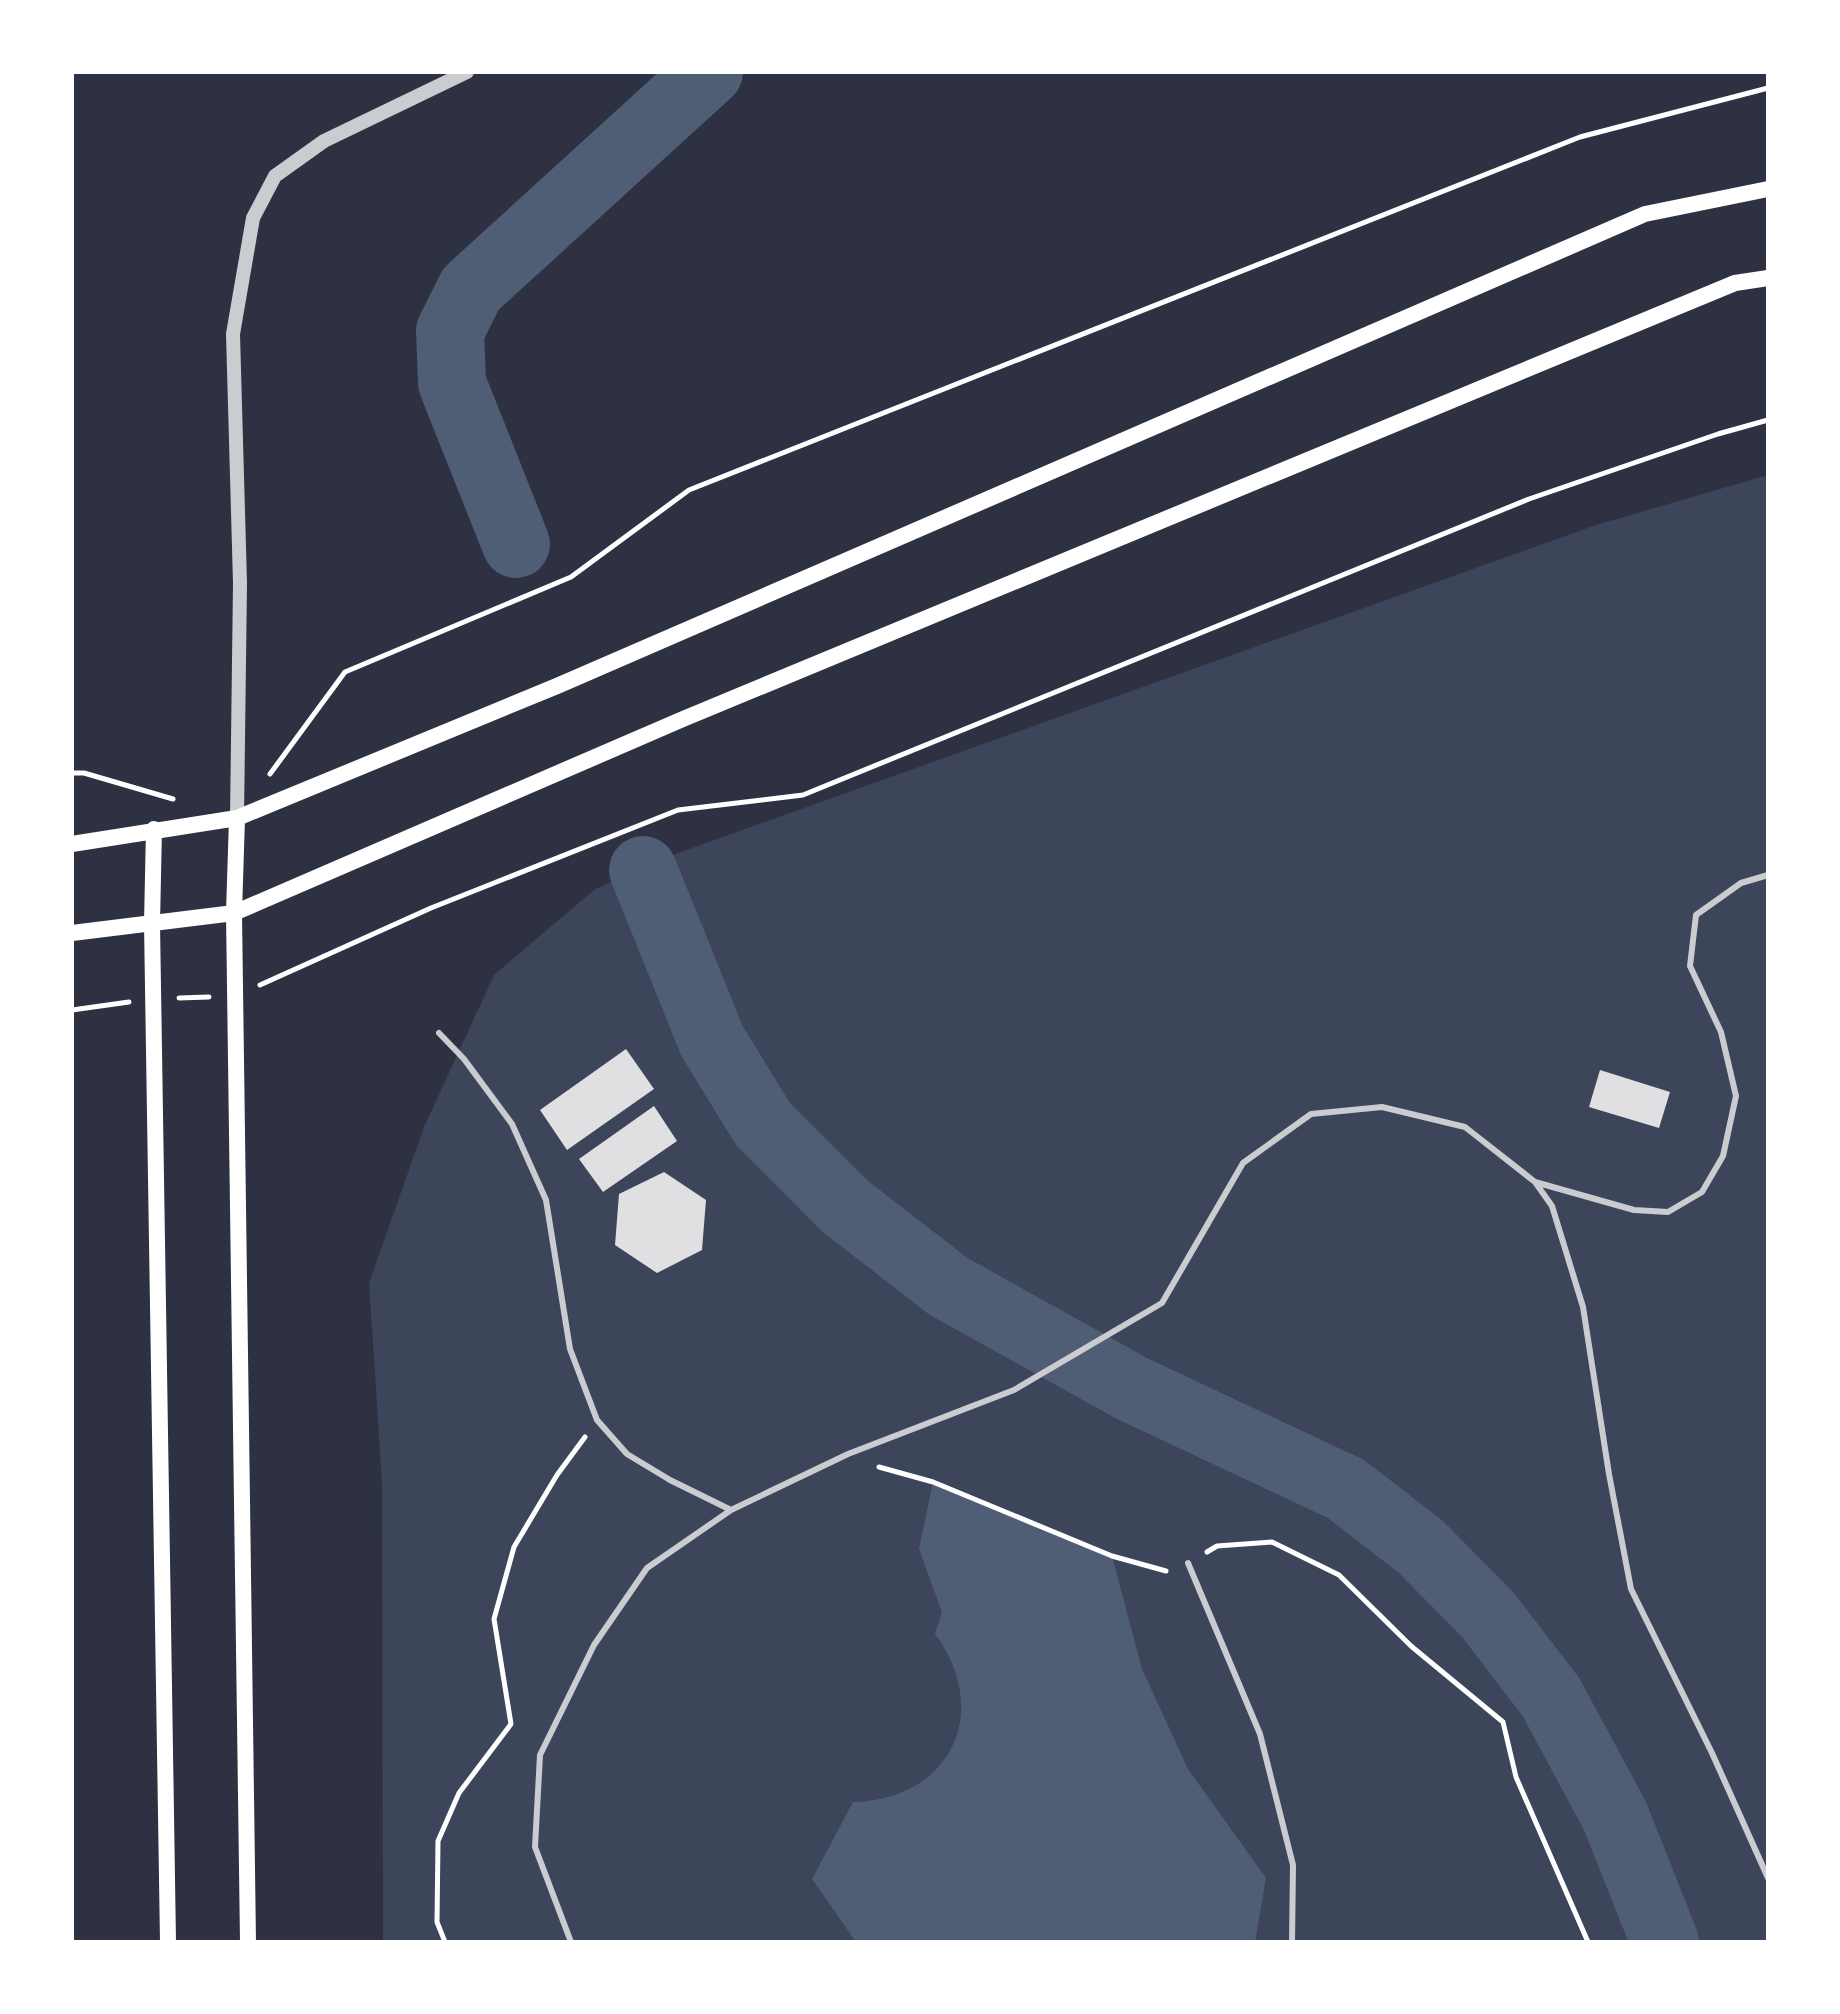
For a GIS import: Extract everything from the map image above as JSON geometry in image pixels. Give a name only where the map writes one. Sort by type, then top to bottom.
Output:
[{"type":"main road","points":[[72,844],[237,818],[572,679],[1645,214],[1768,189]]},
{"type":"main road","points":[[72,933],[234,913],[683,719],[1735,283],[1768,278]]},
{"type":"main road","points":[[237,818],[234,913],[248,1942]]},
{"type":"main road","points":[[154,829],[152,923],[168,1942]]},
{"type":"street","points":[[237,818],[240,583],[233,334],[253,218],[275,176],[324,141],[467,72]]},
{"type":"lane","points":[[1535,1182],[1634,1210],[1668,1212],[1702,1192],[1723,1156],[1736,1096],[1721,1032],[1690,966],[1696,915],[1741,883],[1768,875]]},
{"type":"lane","points":[[439,1033],[464,1059],[512,1124],[546,1200],[570,1349],[597,1420],[627,1454],[670,1480],[731,1510]]},
{"type":"lane","points":[[571,1942],[535,1847],[540,1755],[594,1645],[647,1568],[731,1510],[848,1454],[1014,1390],[1162,1303],[1243,1163],[1311,1114],[1382,1107],[1465,1127],[1535,1182],[1552,1206],[1583,1307],[1631,1589],[1712,1753],[1768,1878]]},
{"type":"lane","points":[[1188,1563],[1260,1734],[1293,1865],[1292,1942]]},
{"type":"path","points":[[237,818],[345,672],[571,577],[689,490],[1580,137],[1768,88]]},
{"type":"path","points":[[235,997],[431,908],[637,824],[678,810],[803,795],[1529,499],[1768,420]]},
{"type":"path","points":[[72,773],[84,773],[176,800]]},
{"type":"path","points":[[445,1942],[437,1922],[438,1841],[459,1793],[511,1724],[494,1619],[514,1547],[557,1475],[597,1420]]},
{"type":"path","points":[[848,1454],[892,1472],[933,1482],[1112,1556],[1171,1573],[1217,1546],[1272,1542],[1339,1575],[1411,1646],[1503,1722],[1516,1777],[1588,1942]]},
{"type":"shaded area","points":[[1768,475],[1768,1942],[383,1942],[382,1483],[369,1283],[424,1127],[494,975],[595,889],[678,853],[1596,525]]},
{"type":"shaded area","points":[[933,1482],[1112,1556],[1142,1669],[1188,1769],[1266,1878],[1255,1942],[856,1942],[812,1879],[853,1802],[887,1797],[915,1786],[937,1769],[952,1746],[960,1721],[960,1693],[952,1664],[935,1634],[942,1612],[919,1549]]},
{"type":"building","points":[[626,1049],[654,1089],[567,1150],[540,1110]]},
{"type":"building","points":[[1600,1070],[1670,1092],[1659,1128],[1589,1107]]},
{"type":"building","points":[[654,1106],[677,1141],[603,1192],[579,1159]]},
{"type":"building","points":[[664,1172],[706,1200],[702,1250],[657,1273],[615,1245],[619,1194]]},
{"type":"waterway","points":[[516,544],[452,383],[450,331],[471,289],[709,72]]},
{"type":"waterway","points":[[643,870],[712,1041],[763,1124],[846,1207],[948,1286],[1131,1388],[1346,1489],[1421,1547],[1488,1615],[1551,1697],[1615,1816],[1665,1942]]}]
